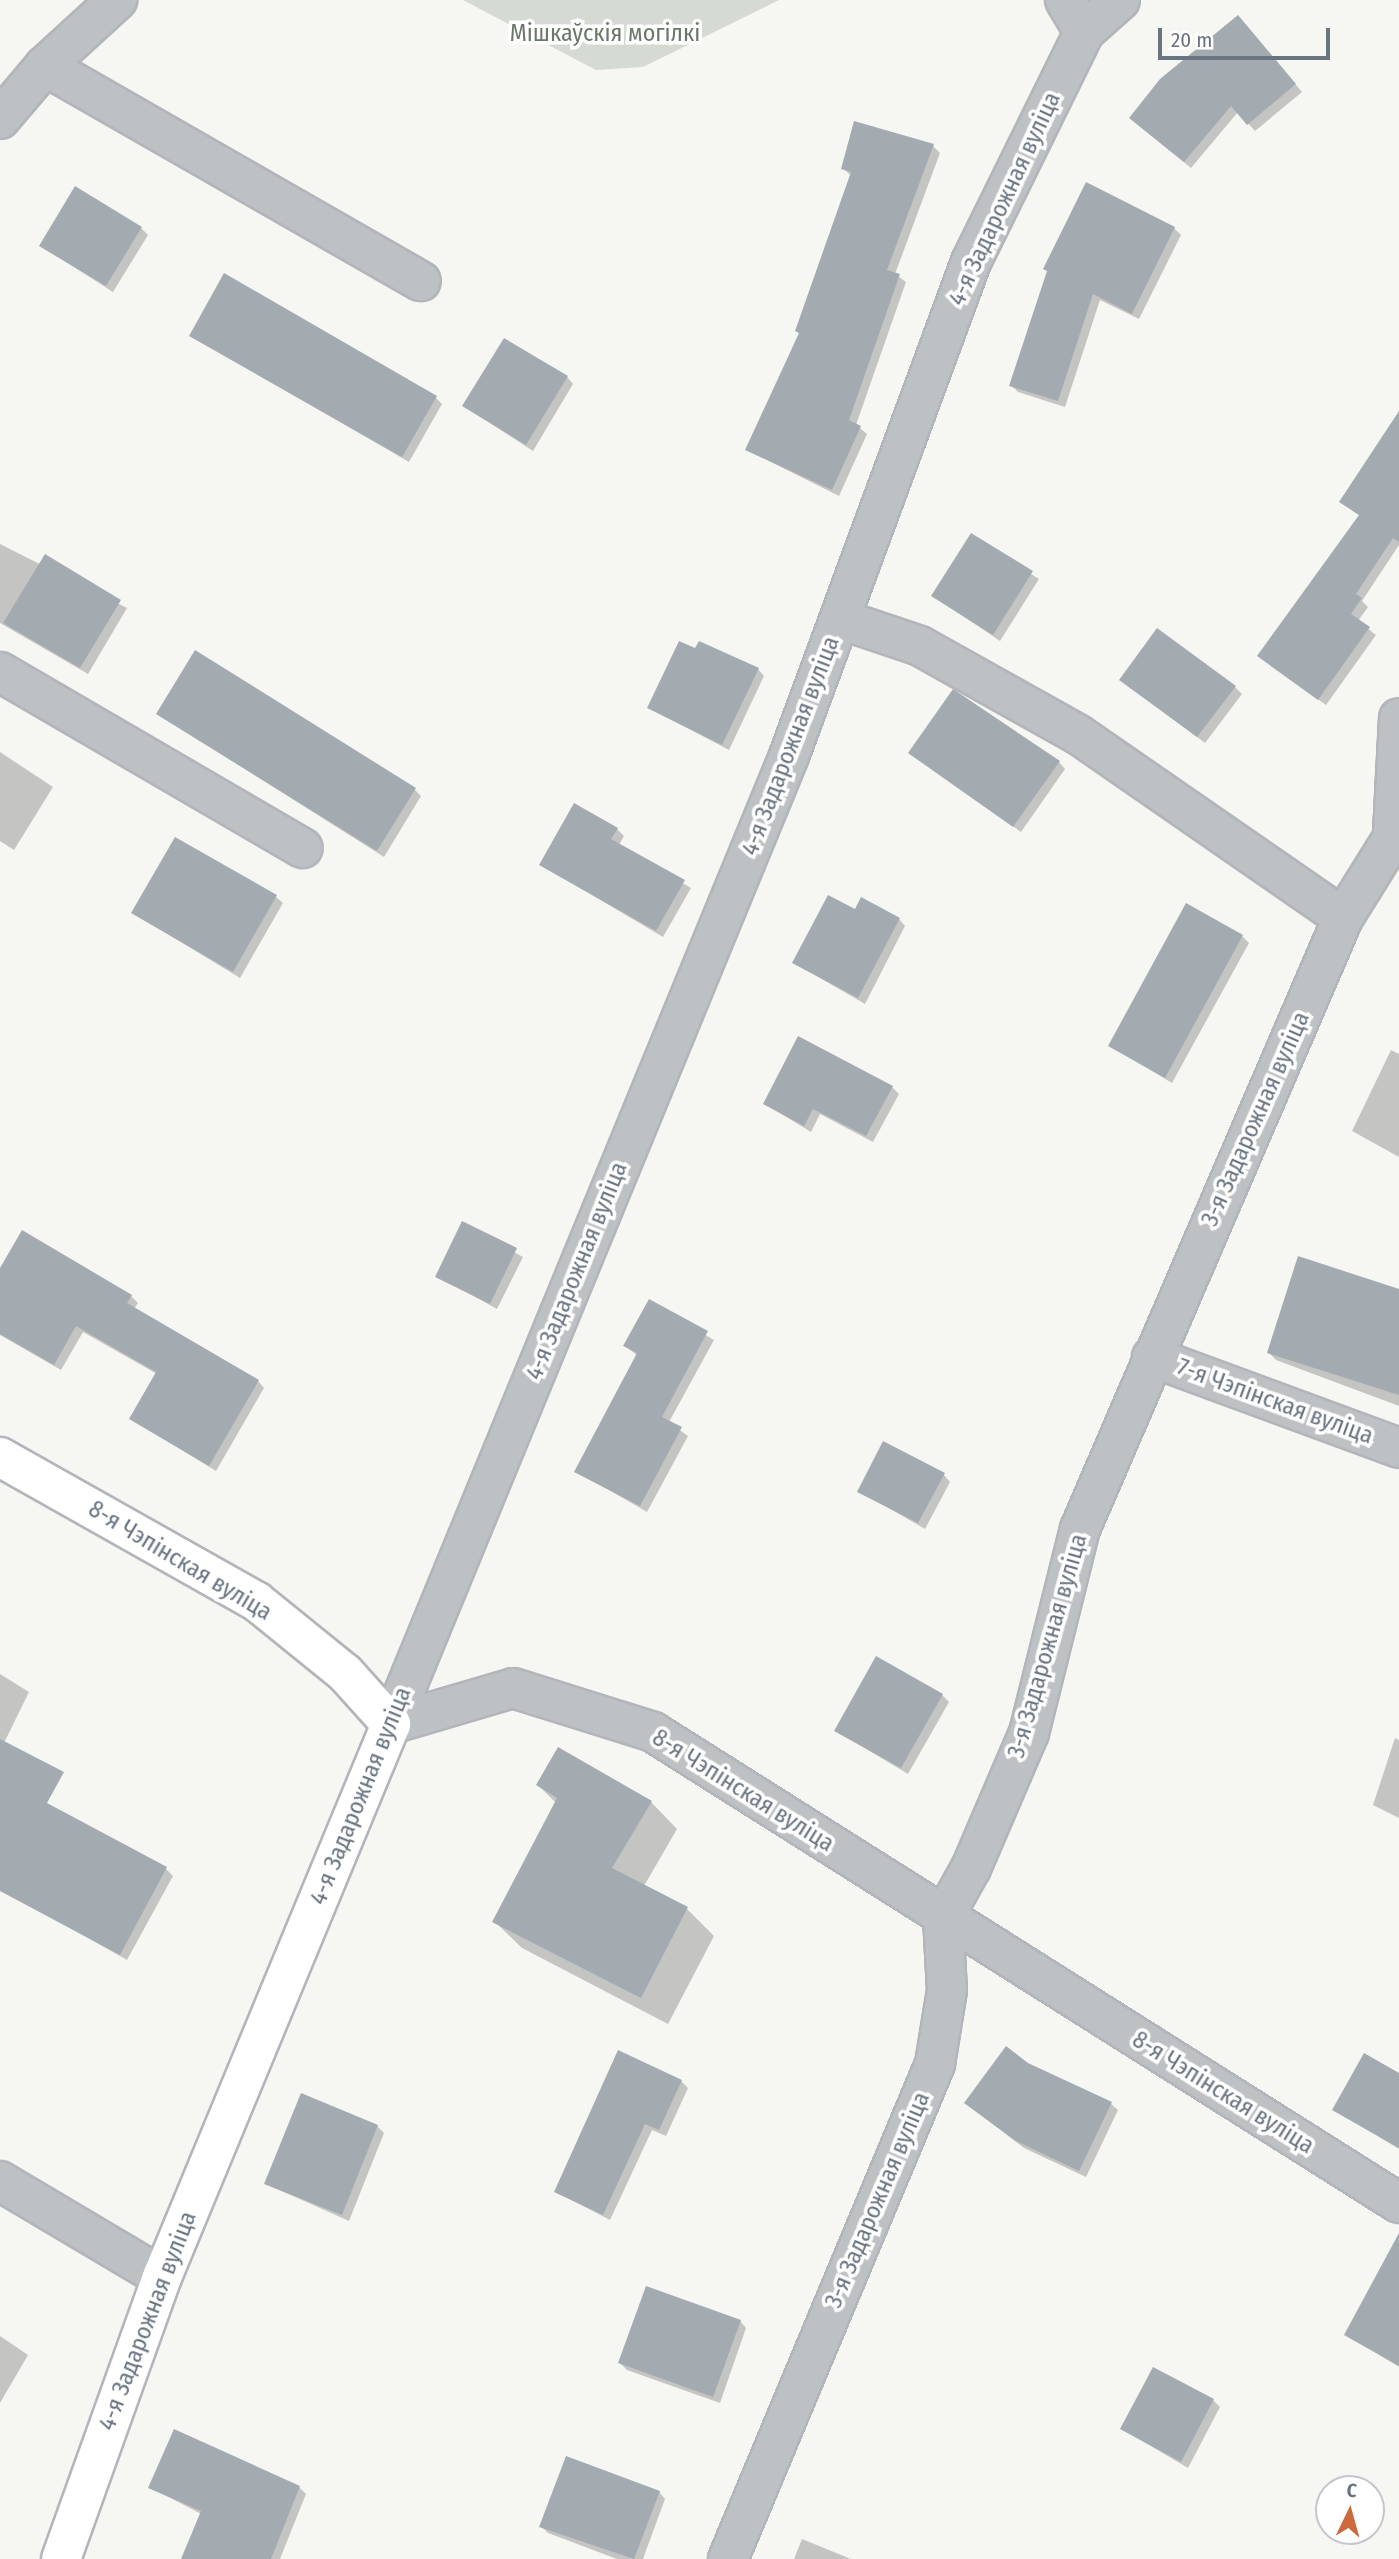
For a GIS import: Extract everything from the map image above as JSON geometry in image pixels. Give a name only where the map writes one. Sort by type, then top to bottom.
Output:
[{"type":"main road","name":"8-я Чэпінская вуліца","points":[[0,1457],[256,1601],[345,1673],[391,1724]]},
{"type":"main road","name":"4-я Задарожная вуліца","points":[[61,2559],[162,2277],[391,1724]]},
{"type":"street","points":[[1065,0],[1084,32]]},
{"type":"street","name":"4-я Задарожная вуліца","points":[[391,1724],[779,782],[971,262],[1084,32],[1120,0]]},
{"type":"street","points":[[0,119],[102,5]]},
{"type":"street","points":[[45,66],[421,281]]},
{"type":"street","points":[[840,619],[919,646],[1079,735],[1343,918]]},
{"type":"street","points":[[0,672],[302,848]]},
{"type":"street","points":[[1396,830],[1399,718]]},
{"type":"street","name":"3-я Задарожная вуліца","points":[[728,2559],[935,2064],[947,1990],[943,1918],[971,1868],[1029,1733],[1080,1529],[1343,918],[1396,830]]},
{"type":"street","name":"7-я Чэпінская вуліца","points":[[1152,1357],[1399,1448]]},
{"type":"street","name":"8-я Чэпінская вуліца","points":[[391,1724],[513,1688],[653,1732],[943,1918],[1399,2203]]},
{"type":"street","points":[[0,2181],[162,2277]]},
{"type":"green space","name":"Мішкаўскія могілкі","points":[[463,0],[779,0],[643,67],[596,70]]},
{"type":"building","points":[[1238,15],[1296,84],[1247,125],[1231,106],[1184,162],[1129,118],[1160,79]]},
{"type":"building","points":[[854,121],[934,144],[887,270],[900,274],[849,420],[861,426],[832,490],[745,450],[799,333],[795,331],[851,172],[841,169]]},
{"type":"building","points":[[1086,182],[1175,227],[1132,314],[1093,294],[1058,401],[1009,386],[1047,271],[1043,269]]},
{"type":"building","points":[[75,186],[142,227],[106,286],[39,246]]},
{"type":"building","points":[[224,273],[437,396],[402,457],[189,336]]},
{"type":"building","points":[[504,338],[568,376],[526,445],[462,406]]},
{"type":"building","points":[[1399,411],[1399,542],[1393,538],[1356,594],[1362,598],[1351,614],[1370,627],[1318,700],[1257,656],[1359,515],[1339,502]]},
{"type":"building","points":[[971,533],[1033,571],[993,635],[931,596]]},
{"type":"building","points":[[45,554],[121,600],[80,668],[3,623]]},
{"type":"building","points":[[1157,628],[1236,686],[1197,737],[1119,680]]},
{"type":"building","points":[[679,641],[695,648],[699,641],[759,668],[722,745],[647,708]]},
{"type":"building","points":[[195,650],[416,788],[377,851],[156,714]]},
{"type":"building","points":[[953,689],[1060,761],[1013,827],[908,753]]},
{"type":"building","points":[[574,803],[618,828],[611,839],[685,880],[656,931],[539,865]]},
{"type":"building","points":[[175,837],[277,895],[233,972],[131,913]]},
{"type":"building","points":[[828,895],[855,909],[861,897],[900,918],[858,998],[792,963]]},
{"type":"building","points":[[1186,903],[1243,935],[1165,1078],[1108,1046]]},
{"type":"building","points":[[798,1036],[893,1086],[866,1136],[813,1109],[804,1126],[763,1104]]},
{"type":"building","points":[[462,1221],[517,1248],[490,1304],[435,1277]]},
{"type":"building","points":[[22,1230],[132,1295],[127,1303],[259,1380],[209,1466],[129,1419],[156,1372],[76,1326],[54,1365],[0,1334],[0,1268]]},
{"type":"building","points":[[1298,1256],[1399,1289],[1399,1395],[1267,1353]]},
{"type":"building","points":[[649,1299],[708,1331],[662,1417],[682,1427],[640,1506],[574,1472],[637,1353],[623,1346]]},
{"type":"building","points":[[883,1441],[945,1473],[918,1523],[857,1492]]},
{"type":"building","points":[[876,1656],[943,1694],[901,1768],[834,1731]]},
{"type":"building","points":[[0,1739],[64,1772],[47,1803],[167,1867],[120,1955],[0,1891]]},
{"type":"building","points":[[558,1747],[652,1801],[612,1868],[688,1907],[641,1998],[492,1922],[557,1798],[536,1785]]},
{"type":"building","points":[[1006,2046],[1028,2063],[1112,2102],[1079,2171],[1016,2141],[964,2103]]},
{"type":"building","points":[[618,2050],[682,2080],[659,2130],[645,2124],[603,2215],[554,2192]]},
{"type":"building","points":[[1364,2053],[1399,2073],[1399,2148],[1332,2110]]},
{"type":"building","points":[[301,2093],[378,2125],[342,2215],[264,2184]]},
{"type":"building","points":[[1399,2233],[1399,2366],[1344,2335]]},
{"type":"building","points":[[646,2286],[741,2320],[713,2397],[618,2363]]},
{"type":"building","points":[[1153,2367],[1214,2399],[1181,2462],[1120,2429]]},
{"type":"building","points":[[174,2429],[300,2486],[271,2559],[181,2559],[201,2511],[148,2488]]},
{"type":"building","points":[[566,2456],[660,2491],[634,2559],[539,2527]]}]
